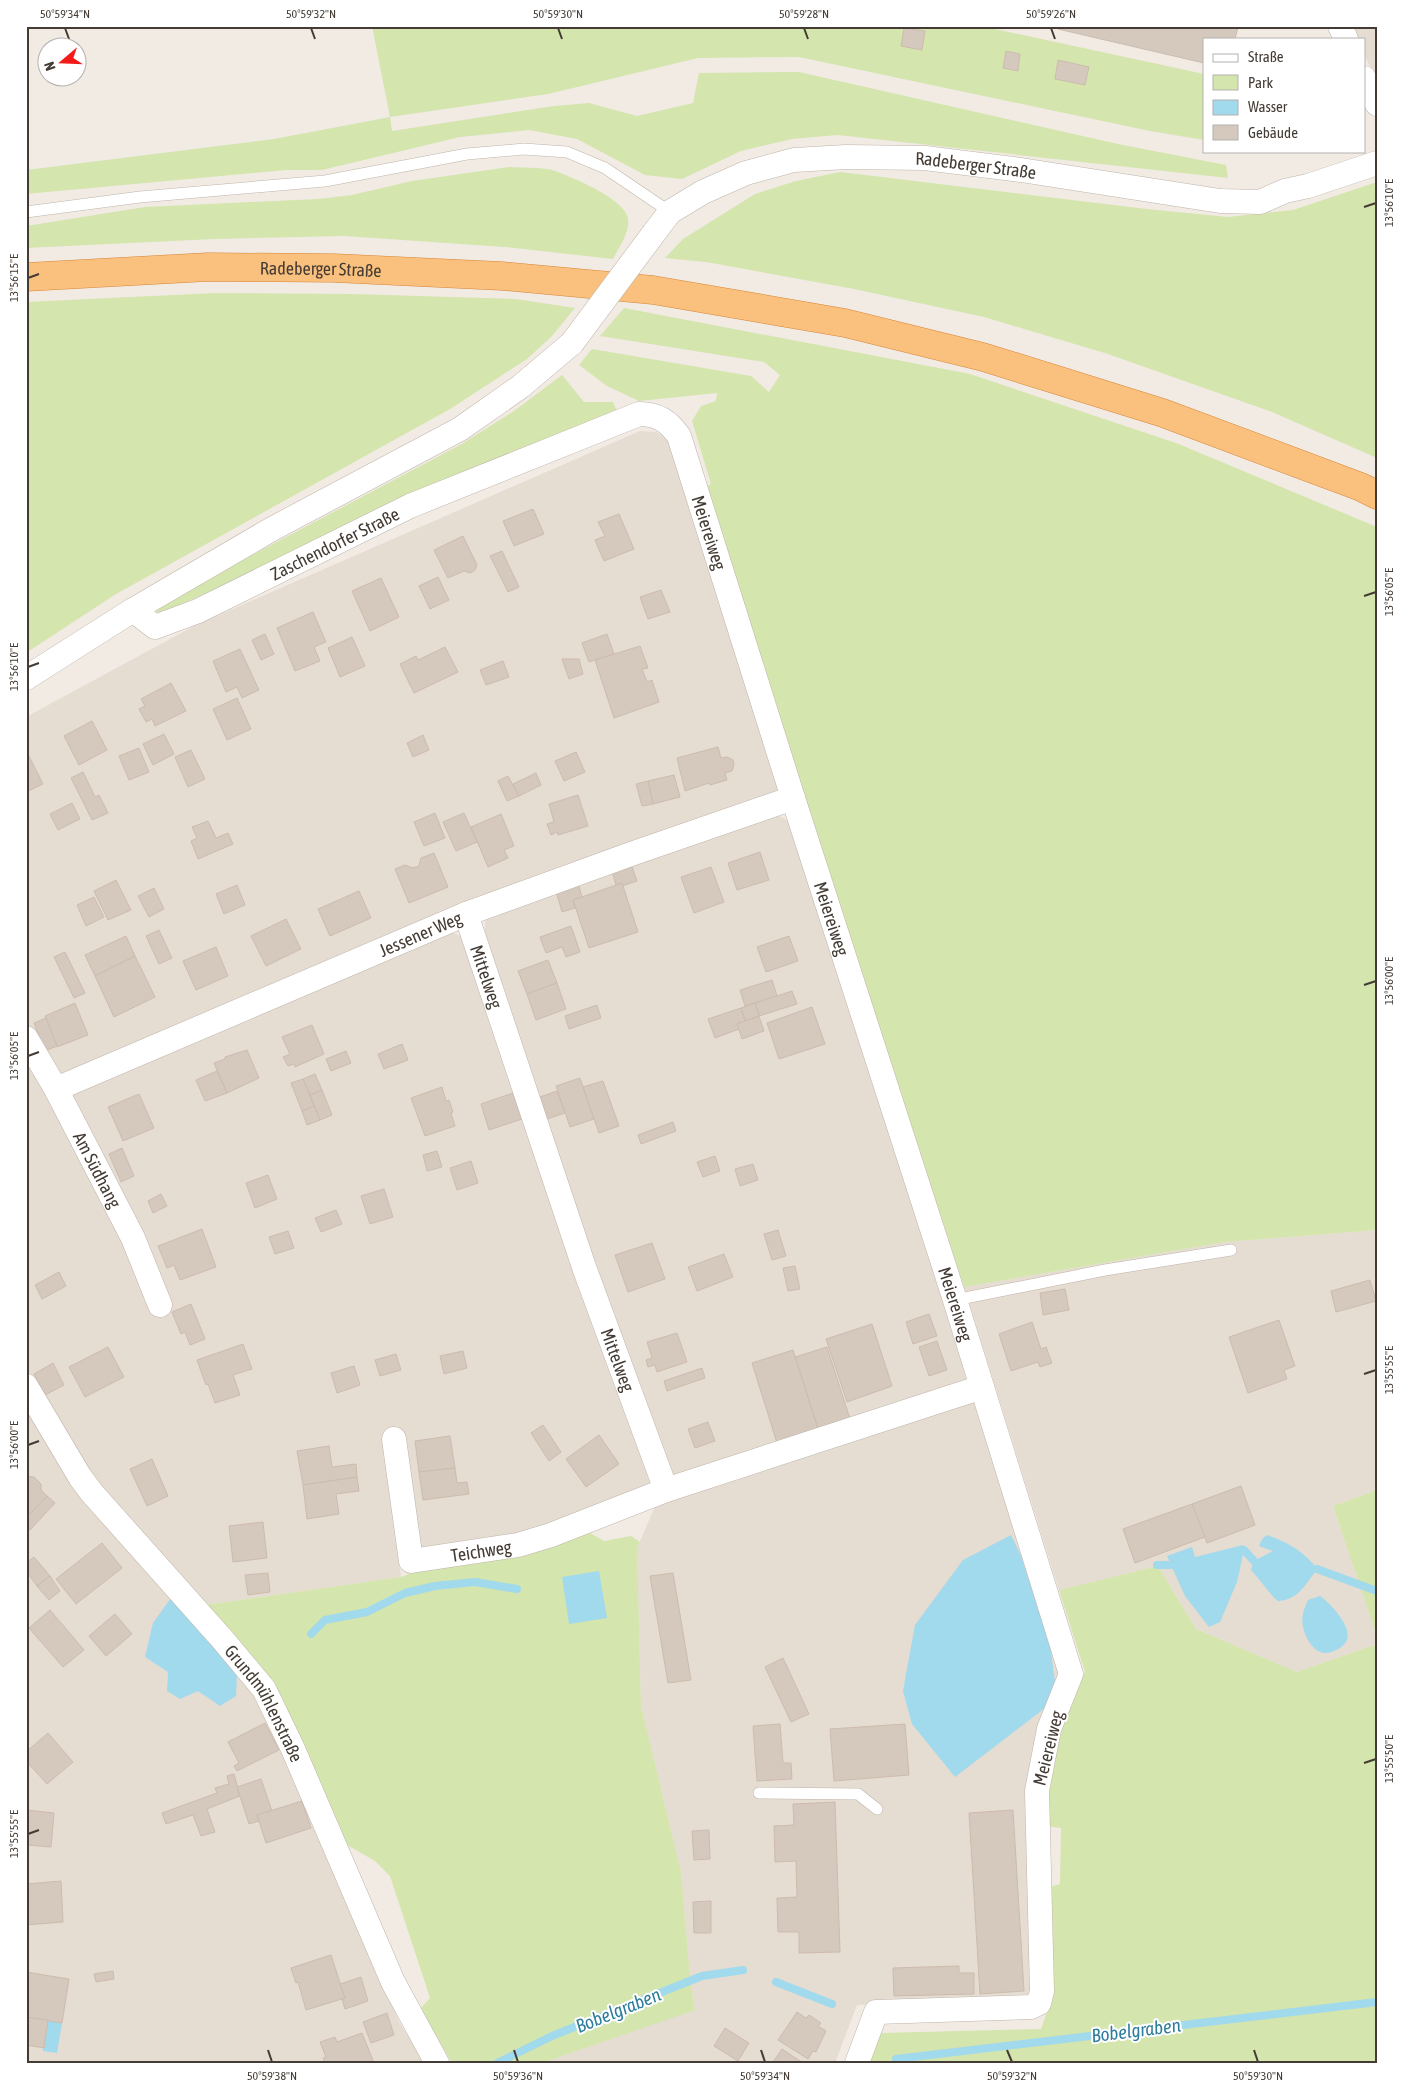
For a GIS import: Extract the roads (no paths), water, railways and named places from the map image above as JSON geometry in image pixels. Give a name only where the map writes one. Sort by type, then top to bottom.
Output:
[{"type":"highway","name":"Radeberger Straße","points":[[26,277],[208,266],[334,268],[502,276],[653,290],[845,323],[983,358],[1163,413],[1361,487],[1377,495]]},
{"type":"street","points":[[1340,26],[1346,38]]},
{"type":"street","points":[[1366,82],[1377,104]]},
{"type":"street","name":"Radeberger Straße","points":[[133,610],[272,529],[460,429],[520,387],[572,343],[670,212],[703,192],[746,173],[794,160],[846,157],[925,158],[1021,170],[1220,201],[1260,202],[1285,191],[1308,186],[1377,163]]},
{"type":"street","name":"Zaschendorfer Straße","points":[[133,610],[155,627],[198,610],[410,506],[626,418],[639,414],[650,414],[659,418]]},
{"type":"street","name":"Meiereiweg","points":[[659,418],[670,424],[679,436],[793,798],[955,1300],[1071,1674],[1049,1729],[1037,1791],[1042,1991],[1039,2003],[1031,2007],[876,2012],[857,2063]]},
{"type":"street","points":[[26,678],[133,610]]},
{"type":"street","name":"Jessener Weg","points":[[56,1089],[466,914],[793,798]]},
{"type":"street","name":"Mittelweg","points":[[466,914],[584,1268],[666,1490]]},
{"type":"street","name":"Am Südhang","points":[[26,1038],[56,1089],[133,1238],[160,1306]]},
{"type":"street","name":"Grundmühlenstraße","points":[[26,1386],[92,1494],[264,1688],[293,1749],[393,1982],[437,2063]]},
{"type":"street","points":[[666,1490],[982,1387]]},
{"type":"street","name":"Teichweg","points":[[394,1439],[411,1561],[518,1545],[551,1535],[666,1490]]},
{"type":"lane","points":[[26,212],[140,197],[325,181],[467,154],[524,149],[567,152],[605,168],[670,212]]},
{"type":"lane","points":[[955,1300],[1105,1270],[1231,1250]]},
{"type":"lane","points":[[759,1793],[858,1794],[877,1809]]},
{"type":"water","points":[[1011,1535],[1021,1556],[1050,1645],[1055,1682],[1045,1708],[955,1777],[912,1724],[903,1691],[915,1625],[963,1560]]},
{"type":"water","points":[[1267,1535],[1295,1548],[1317,1569],[1301,1590],[1285,1600],[1278,1601],[1275,1599],[1251,1570],[1254,1561],[1273,1551],[1259,1546],[1262,1539]]},
{"type":"water","points":[[1243,1545],[1244,1550],[1237,1582],[1220,1622],[1209,1627],[1185,1596],[1167,1556],[1192,1547],[1195,1557]]},
{"type":"water","points":[[599,1571],[607,1618],[569,1624],[562,1577]]},
{"type":"water","points":[[1320,1596],[1339,1615],[1348,1634],[1347,1640],[1342,1646],[1326,1653],[1318,1651],[1311,1645],[1302,1622],[1308,1600]]},
{"type":"water","points":[[171,1598],[237,1673],[236,1696],[220,1706],[198,1691],[180,1699],[167,1691],[168,1672],[145,1657],[153,1623]]},
{"type":"water","points":[[48,2020],[62,2023],[57,2053],[43,2051]]},
{"type":"waterway","points":[[1244,1550],[1254,1561]]},
{"type":"waterway","points":[[1157,1565],[1171,1565]]},
{"type":"waterway","points":[[1317,1569],[1377,1591]]},
{"type":"waterway","points":[[311,1634],[325,1620],[367,1612],[405,1593],[435,1586],[475,1582],[517,1589]]},
{"type":"waterway","name":"Bobelgraben","points":[[497,2063],[552,2036],[702,1976],[743,1970]]},
{"type":"waterway","name":"Bobelgraben","points":[[776,1982],[832,2004]]},
{"type":"waterway","name":"Bobelgraben","points":[[896,2059],[1377,2002]]}]
